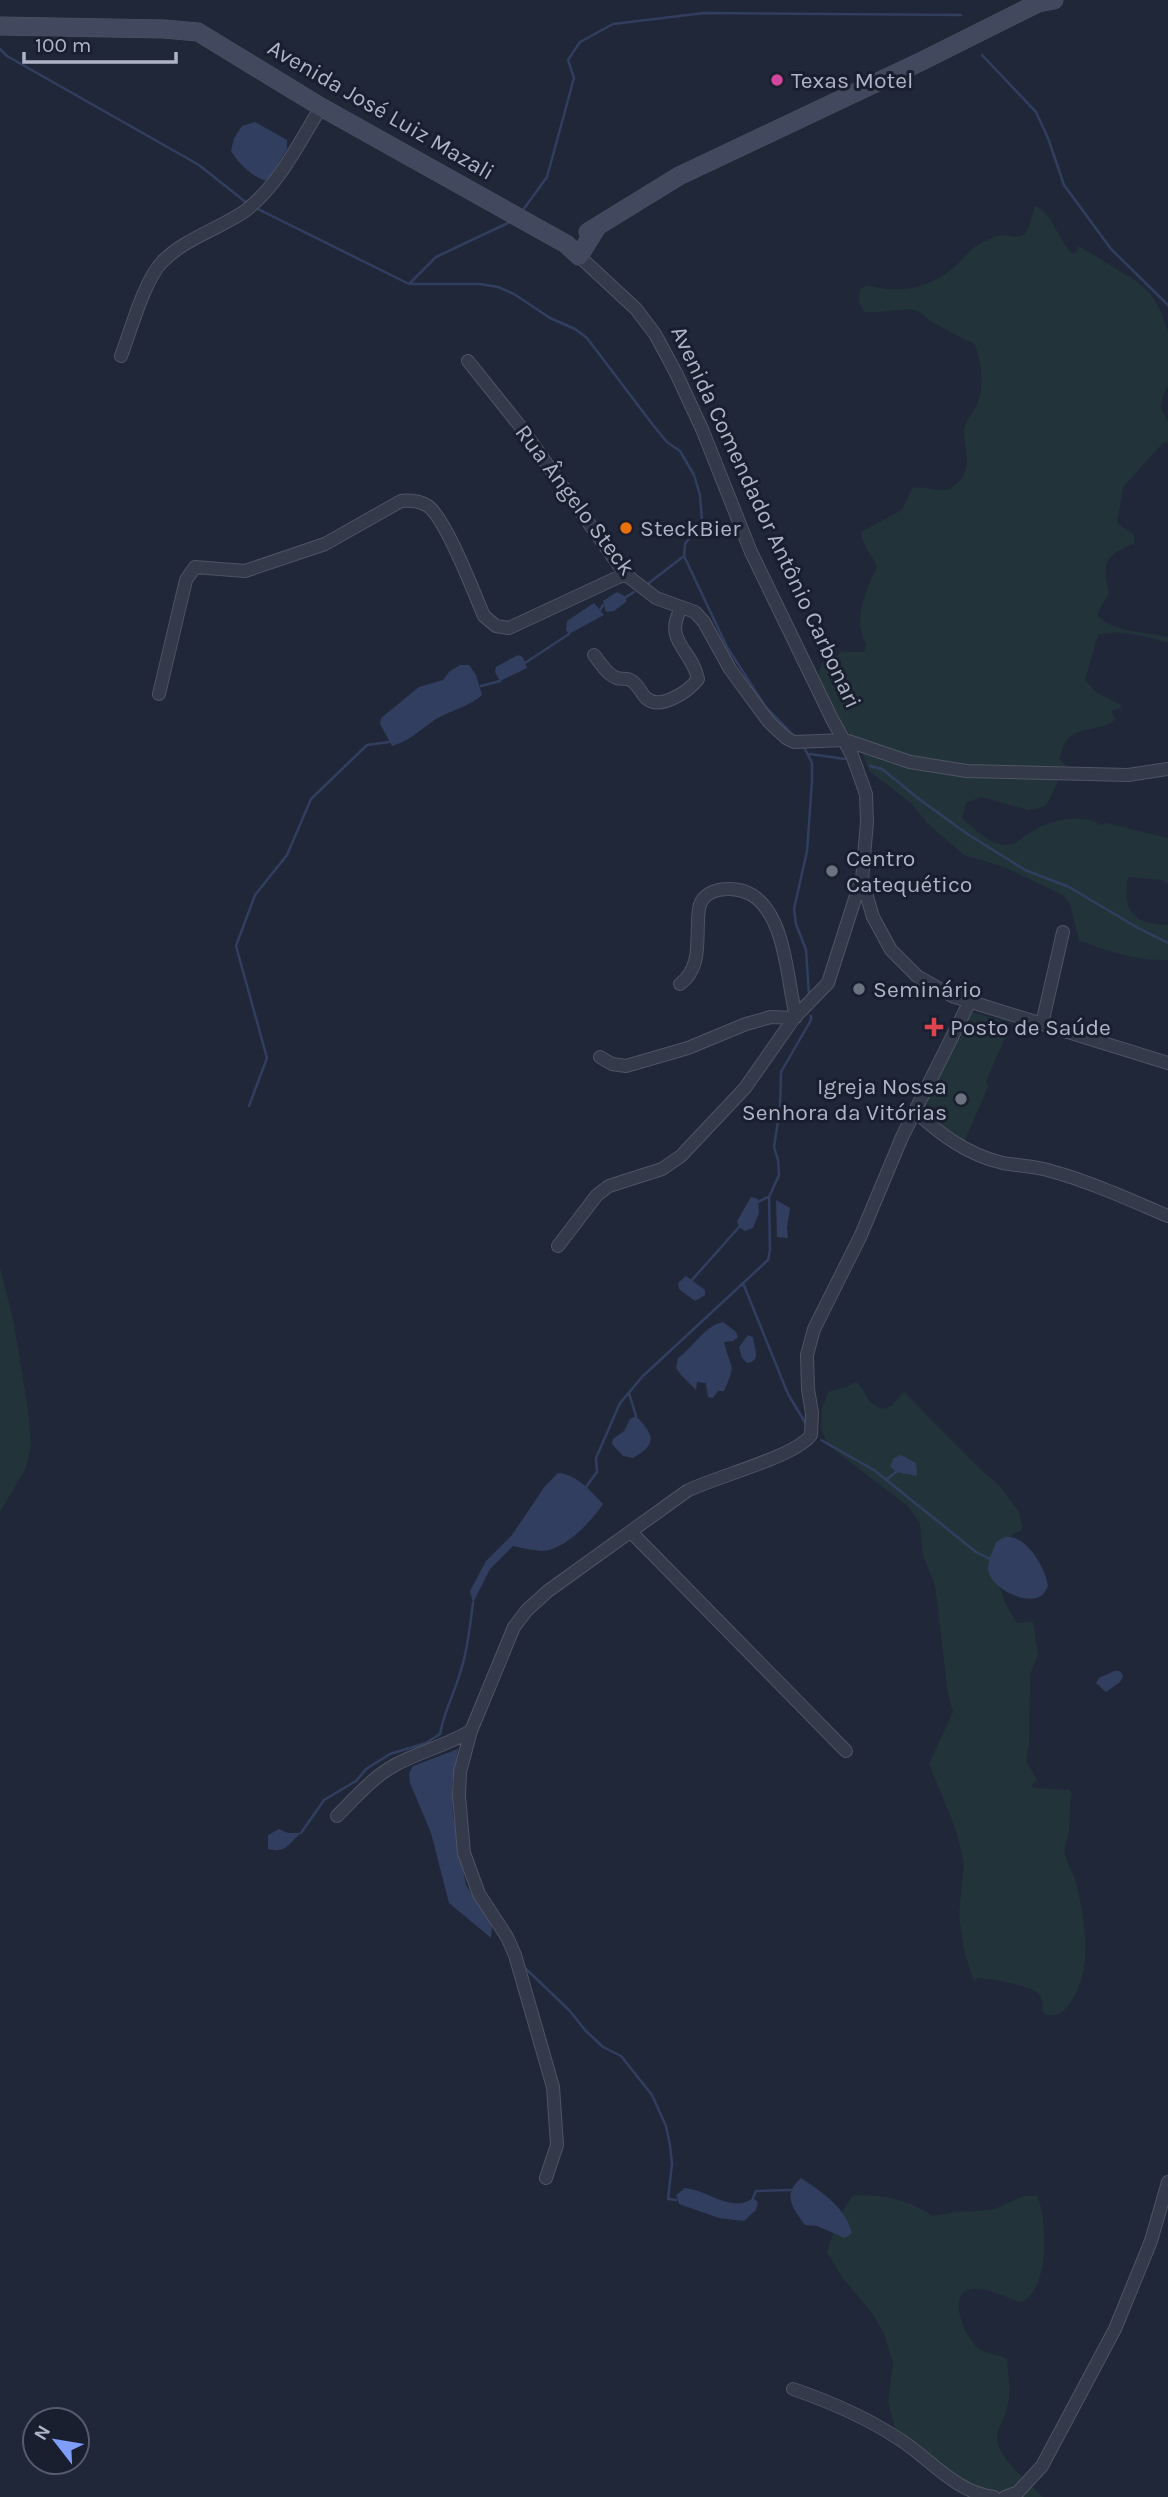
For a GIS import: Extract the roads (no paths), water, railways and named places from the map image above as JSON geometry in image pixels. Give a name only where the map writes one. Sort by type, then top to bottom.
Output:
[{"type":"main road","points":[[573,250],[597,227],[679,176],[1038,3],[1054,0]]},
{"type":"main road","name":"Avenida José Luiz Mazali","points":[[0,26],[198,32],[321,107],[497,204],[573,250]]},
{"type":"street","points":[[121,356],[153,274],[163,260],[243,212],[265,195],[321,107]]},
{"type":"street","name":"Avenida Comendador Antônio Carbonari","points":[[573,250],[636,309],[655,334],[677,373],[751,552],[862,777],[867,822],[862,880],[873,917],[891,950],[934,988],[969,1003],[1168,1063]]},
{"type":"street","name":"Rua Ângelo Steck","points":[[468,361],[520,426],[625,574],[656,598],[695,612],[704,622],[738,680],[769,722],[794,742],[845,740]]},
{"type":"street","points":[[159,694],[186,580],[195,567],[245,571],[325,544],[401,501],[412,500],[429,507],[441,523],[484,616],[496,626],[509,628],[527,621],[625,574]]},
{"type":"street","points":[[594,655],[610,674],[618,678],[628,678],[654,703],[663,702],[692,686],[698,679],[696,669],[674,630],[675,619],[681,608]]},
{"type":"street","points":[[845,740],[910,762],[967,771],[1128,775],[1168,769]]},
{"type":"street","points":[[558,1246],[597,1195],[609,1186],[662,1169],[681,1156],[745,1088],[795,1017],[828,983],[862,880]]},
{"type":"street","points":[[680,984],[695,963],[699,944],[701,901],[723,889],[735,888],[761,901],[774,920],[790,973],[795,1017]]},
{"type":"street","points":[[1042,1024],[1063,932]]},
{"type":"street","points":[[547,2178],[557,2145],[553,2087],[515,1955],[507,1937],[475,1886],[464,1853],[459,1796],[460,1772],[471,1731],[514,1627],[527,1610],[567,1576],[687,1491],[707,1481],[785,1454],[800,1446],[811,1435],[807,1355],[810,1342],[861,1235],[880,1186],[915,1111],[969,1003]]},
{"type":"street","points":[[600,1057],[612,1064],[626,1066],[688,1048],[746,1024],[771,1017],[795,1017]]},
{"type":"street","points":[[915,1111],[957,1144],[981,1157],[1049,1170],[1086,1182],[1168,1216]]},
{"type":"street","points":[[631,1532],[846,1751]]},
{"type":"street","points":[[337,1816],[378,1776],[396,1764],[471,1731]]},
{"type":"street","points":[[1005,2497],[1018,2492],[1042,2466],[1115,2329],[1151,2241],[1168,2182]]},
{"type":"street","points":[[793,2389],[855,2413],[902,2441],[968,2490],[994,2497]]},
{"type":"water","points":[[255,122],[287,140],[287,149],[268,181],[247,170],[231,151],[234,138],[242,126]]},
{"type":"water","points":[[617,592],[626,597],[626,602],[614,611],[606,612],[603,601]]},
{"type":"water","points":[[594,603],[604,615],[569,634],[566,630],[567,621]]},
{"type":"water","points":[[518,655],[523,657],[527,668],[500,681],[495,672],[496,667]]},
{"type":"water","points":[[460,665],[469,665],[476,675],[482,695],[392,746],[380,724],[381,718],[419,687],[443,680]]},
{"type":"water","points":[[751,1197],[758,1199],[759,1213],[753,1228],[745,1231],[739,1227],[737,1221]]},
{"type":"water","points":[[776,1200],[790,1208],[788,1238],[777,1237]]},
{"type":"water","points":[[686,1276],[705,1290],[705,1295],[695,1301],[679,1289],[678,1283]]},
{"type":"water","points":[[723,1322],[736,1332],[738,1337],[724,1342],[732,1370],[724,1391],[718,1391],[713,1398],[708,1397],[706,1383],[697,1382],[696,1390],[676,1368],[678,1358],[710,1328]]},
{"type":"water","points":[[748,1335],[753,1337],[756,1357],[747,1363],[742,1358],[739,1347]]},
{"type":"water","points":[[636,1416],[647,1429],[651,1439],[647,1448],[633,1458],[623,1456],[612,1444],[613,1439],[624,1431],[630,1419]]},
{"type":"water","points":[[901,1455],[916,1463],[917,1476],[896,1472],[890,1466],[894,1458]]},
{"type":"water","points":[[558,1473],[577,1480],[603,1504],[585,1526],[559,1546],[541,1551],[513,1546],[490,1569],[473,1603],[470,1591],[486,1561],[512,1535],[545,1486]]},
{"type":"water","points":[[1005,1537],[1023,1542],[1037,1559],[1048,1586],[1042,1595],[1027,1599],[1019,1597],[1002,1588],[990,1576],[988,1566],[996,1542]]},
{"type":"water","points":[[1120,1671],[1123,1676],[1120,1682],[1106,1692],[1096,1683],[1099,1678]]},
{"type":"water","points":[[458,1749],[452,1784],[453,1816],[466,1885],[492,1924],[491,1938],[449,1903],[431,1833],[410,1783],[409,1773],[413,1766]]},
{"type":"water","points":[[279,1829],[288,1833],[301,1833],[284,1849],[268,1849],[268,1835]]},
{"type":"water","points":[[801,2178],[838,2208],[852,2233],[845,2238],[817,2226],[805,2225],[793,2207],[790,2196]]},
{"type":"water","points":[[685,2188],[728,2202],[745,2202],[753,2198],[758,2202],[756,2210],[744,2221],[719,2218],[679,2204],[676,2195]]},
{"type":"waterway","points":[[523,210],[547,177],[574,78],[568,60],[580,42],[613,24],[704,13],[961,15]]},
{"type":"waterway","points":[[0,49],[7,56],[199,165],[248,204]]},
{"type":"waterway","points":[[982,55],[1036,112],[1064,185],[1111,249],[1168,305]]},
{"type":"waterway","points":[[254,207],[409,284],[480,284],[498,287],[587,338],[653,425],[667,442],[680,451],[694,475],[700,495],[702,521],[685,544],[684,556],[727,647],[765,706],[793,735]]},
{"type":"waterway","points":[[410,283],[436,257],[510,222]]},
{"type":"waterway","points":[[645,586],[684,556]]},
{"type":"waterway","points":[[626,597],[634,592]]},
{"type":"waterway","points":[[600,610],[603,605]]},
{"type":"waterway","points":[[525,663],[569,634]]},
{"type":"waterway","points":[[481,686],[500,681]]},
{"type":"waterway","points":[[249,1106],[267,1058],[236,946],[255,895],[287,855],[311,799],[367,745],[389,742]]},
{"type":"waterway","points":[[804,747],[812,763],[812,781],[807,851],[794,909],[796,924],[806,950],[809,995]]},
{"type":"waterway","points":[[810,754],[845,759]]},
{"type":"waterway","points":[[870,766],[882,769],[966,833],[1025,870],[1069,887],[1168,943]]},
{"type":"waterway","points":[[586,1487],[597,1472],[596,1458],[620,1403],[643,1376],[768,1260],[769,1197],[779,1175],[774,1147],[780,1108],[781,1072],[811,1016]]},
{"type":"waterway","points":[[758,1202],[768,1197]]},
{"type":"waterway","points":[[692,1280],[739,1227]]},
{"type":"waterway","points":[[743,1283],[788,1394],[806,1424]]},
{"type":"waterway","points":[[629,1393],[636,1416]]},
{"type":"waterway","points":[[821,1440],[874,1470],[976,1552],[990,1559]]},
{"type":"waterway","points":[[886,1480],[896,1472]]},
{"type":"waterway","points":[[301,1833],[324,1800],[356,1781],[366,1769],[390,1754],[426,1743],[440,1734],[459,1678],[473,1603]]},
{"type":"waterway","points":[[525,1968],[603,2047],[621,2056],[652,2095],[666,2126],[670,2145],[672,2164],[668,2199],[676,2200]]},
{"type":"waterway","points":[[753,2198],[756,2191],[791,2190]]},
{"type":"place","name":"Texas Motel","points":[[777,80]]},
{"type":"place","name":"SteckBier","points":[[626,528]]},
{"type":"place","name":"Centro Catequético","points":[[832,871]]},
{"type":"place","name":"Seminário","points":[[859,989]]},
{"type":"place","name":"Posto de Saúde","points":[[934,1027]]},
{"type":"place","name":"Igreja Nossa Senhora da Vitórias","points":[[961,1099]]}]
